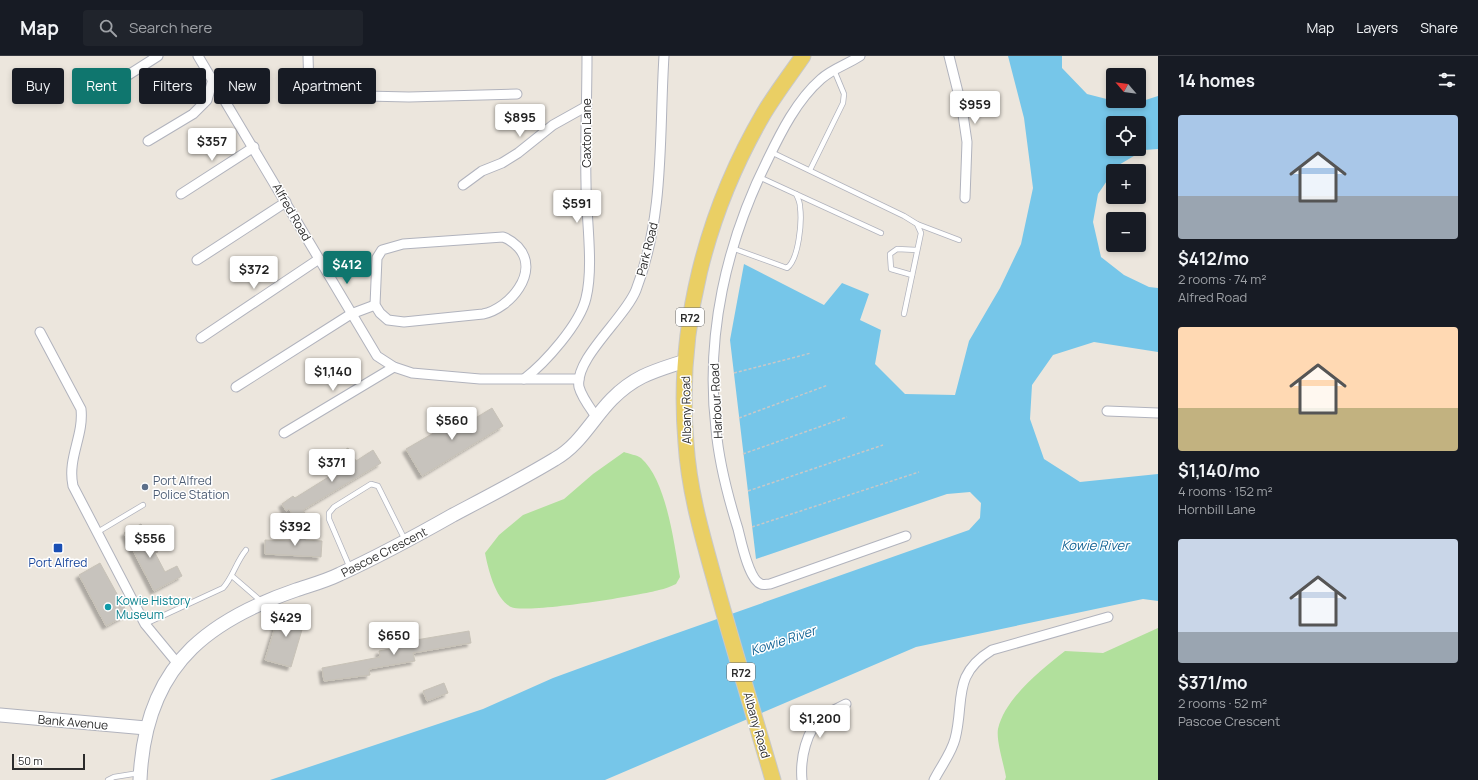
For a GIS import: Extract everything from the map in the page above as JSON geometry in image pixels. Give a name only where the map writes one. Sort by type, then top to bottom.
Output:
[{"type":"main road","name":"Albany Road","points":[[773,780],[699,523],[689,474],[685,433],[685,361],[690,316],[700,269],[729,183],[766,111],[803,56]]},
{"type":"street","points":[[131,74],[158,56]]},
{"type":"street","name":"Alfred Road","points":[[198,56],[254,147],[377,356],[394,367],[412,373],[480,379],[579,379]]},
{"type":"street","points":[[308,56],[309,88],[322,95],[409,97],[517,94]]},
{"type":"street","name":"Caxton Lane","points":[[524,379],[545,360],[563,338],[579,315],[586,298],[588,278],[586,183],[587,56]]},
{"type":"street","name":"Park Road","points":[[579,379],[583,364],[633,297],[649,248],[656,212],[664,56]]},
{"type":"street","name":"Harbour Road","points":[[860,56],[821,79],[801,102],[771,152],[749,199],[732,248],[722,291],[715,346],[713,379],[716,428],[731,505],[751,573],[755,580],[761,584],[770,584],[906,536]]},
{"type":"street","points":[[949,56],[962,108],[967,142],[965,198]]},
{"type":"street","points":[[148,141],[193,114],[207,100],[213,79]]},
{"type":"street","points":[[463,185],[482,171],[502,163],[518,153],[553,125],[587,106]]},
{"type":"street","points":[[182,194],[254,147]]},
{"type":"street","points":[[197,260],[286,202]]},
{"type":"street","points":[[503,237],[515,244],[521,251],[525,260],[526,274],[520,286],[498,307],[489,313],[393,321],[380,313],[375,305],[377,258],[386,247],[404,244],[503,237]]},
{"type":"street","points":[[201,338],[319,259]]},
{"type":"street","points":[[236,388],[351,314],[375,305]]},
{"type":"street","points":[[40,332],[81,408],[82,422],[70,473],[73,486],[145,624],[178,664]]},
{"type":"street","name":"Pascoe Crescent","points":[[140,776],[142,748],[146,728],[159,695],[178,664],[190,650],[210,633],[231,618],[263,603],[350,570],[558,458],[578,440],[611,400],[634,380],[643,375],[685,361]]},
{"type":"street","points":[[284,433],[394,367]]},
{"type":"street","points":[[579,379],[582,394],[597,418]]},
{"type":"street","points":[[1107,411],[1158,413]]},
{"type":"street","points":[[934,780],[954,741],[958,729],[959,700],[967,675],[976,661],[992,650],[1108,616]]},
{"type":"street","points":[[802,780],[802,752],[813,731],[825,715],[846,704]]},
{"type":"street","name":"Bank Avenue","points":[[0,715],[146,728]]},
{"type":"lane","points":[[810,170],[843,103],[844,94],[834,70]]},
{"type":"lane","points":[[771,152],[904,216],[917,224],[959,240]]},
{"type":"lane","points":[[759,177],[881,233]]},
{"type":"lane","points":[[732,248],[787,268],[792,265],[796,255],[799,238],[800,206],[796,194]]},
{"type":"lane","points":[[904,314],[921,233],[917,224]]},
{"type":"lane","points":[[912,275],[891,269],[890,254],[897,249],[917,250]]},
{"type":"lane","points":[[350,570],[329,519],[329,513],[334,507],[371,484],[378,486],[405,541]]},
{"type":"lane","points":[[96,532],[143,505]]},
{"type":"lane","points":[[145,624],[223,588],[232,576],[240,557],[246,550]]},
{"type":"lane","points":[[232,576],[263,603]]},
{"type":"lane","points":[[108,780],[114,777],[140,776]]},
{"type":"path","points":[[734,373],[811,353]]},
{"type":"path","points":[[739,418],[828,385]]},
{"type":"path","points":[[743,454],[847,417]]},
{"type":"path","points":[[748,491],[883,445]]},
{"type":"path","points":[[752,527],[919,472]]},
{"type":"green space","points":[[624,452],[641,458],[650,468],[663,497],[672,531],[680,577],[676,584],[647,593],[558,606],[521,609],[511,607],[505,603],[493,583],[485,553],[499,535],[523,515],[564,499],[593,474]]},
{"type":"green space","points":[[1158,628],[1158,780],[1005,780],[1006,777],[999,746],[998,729],[1008,706],[1035,676],[1065,651],[1103,653]]},
{"type":"water","name":"Kowie River","points":[[1008,56],[1062,56],[1062,68],[1087,94],[1106,99],[1106,108],[1146,108],[1146,100],[1158,96],[1158,149],[1146,150],[1146,116],[1106,116],[1106,156],[1134,156],[1120,164],[1106,164],[1106,182],[1098,194],[1093,222],[1101,257],[1124,275],[1149,287],[1158,288],[1158,352],[1094,342],[1053,355],[1032,385],[1030,419],[1044,459],[1080,482],[1158,474],[1158,601],[1143,599],[916,647],[605,780],[270,780],[483,709],[553,678],[969,530],[980,518],[981,503],[970,492],[947,494],[756,559],[730,340],[744,264],[824,305],[842,283],[869,294],[860,320],[881,330],[875,364],[905,394],[955,395],[969,341],[1000,288],[1021,244],[1033,188],[1024,118]]},
{"type":"building","points":[[492,408],[503,426],[422,476],[406,449],[444,427],[442,425],[453,418],[459,428]]},
{"type":"building","points":[[348,448],[356,461],[373,450],[381,463],[303,510],[309,519],[300,525],[289,509],[286,511],[282,504],[293,496],[295,498],[343,468],[335,456]]},
{"type":"building","points":[[141,524],[158,552],[155,553],[165,572],[177,566],[182,576],[154,591],[124,533]]},
{"type":"building","points":[[296,532],[305,532],[305,540],[322,541],[321,557],[265,554],[265,540],[295,541]]},
{"type":"building","points":[[100,563],[128,614],[106,626],[79,575]]},
{"type":"building","points":[[281,608],[306,616],[291,667],[265,660]]},
{"type":"building","points":[[469,631],[471,643],[413,653],[415,661],[369,669],[370,675],[324,681],[322,668],[380,657],[379,651],[417,644],[416,640]]},
{"type":"building","points":[[444,683],[448,693],[427,701],[423,691]]},
{"type":"place","name":"Port Alfred Police Station","points":[[145,487]]},
{"type":"place","name":"Port Alfred","points":[[58,548]]},
{"type":"place","name":"Kowie History Museum","points":[[108,607]]}]
